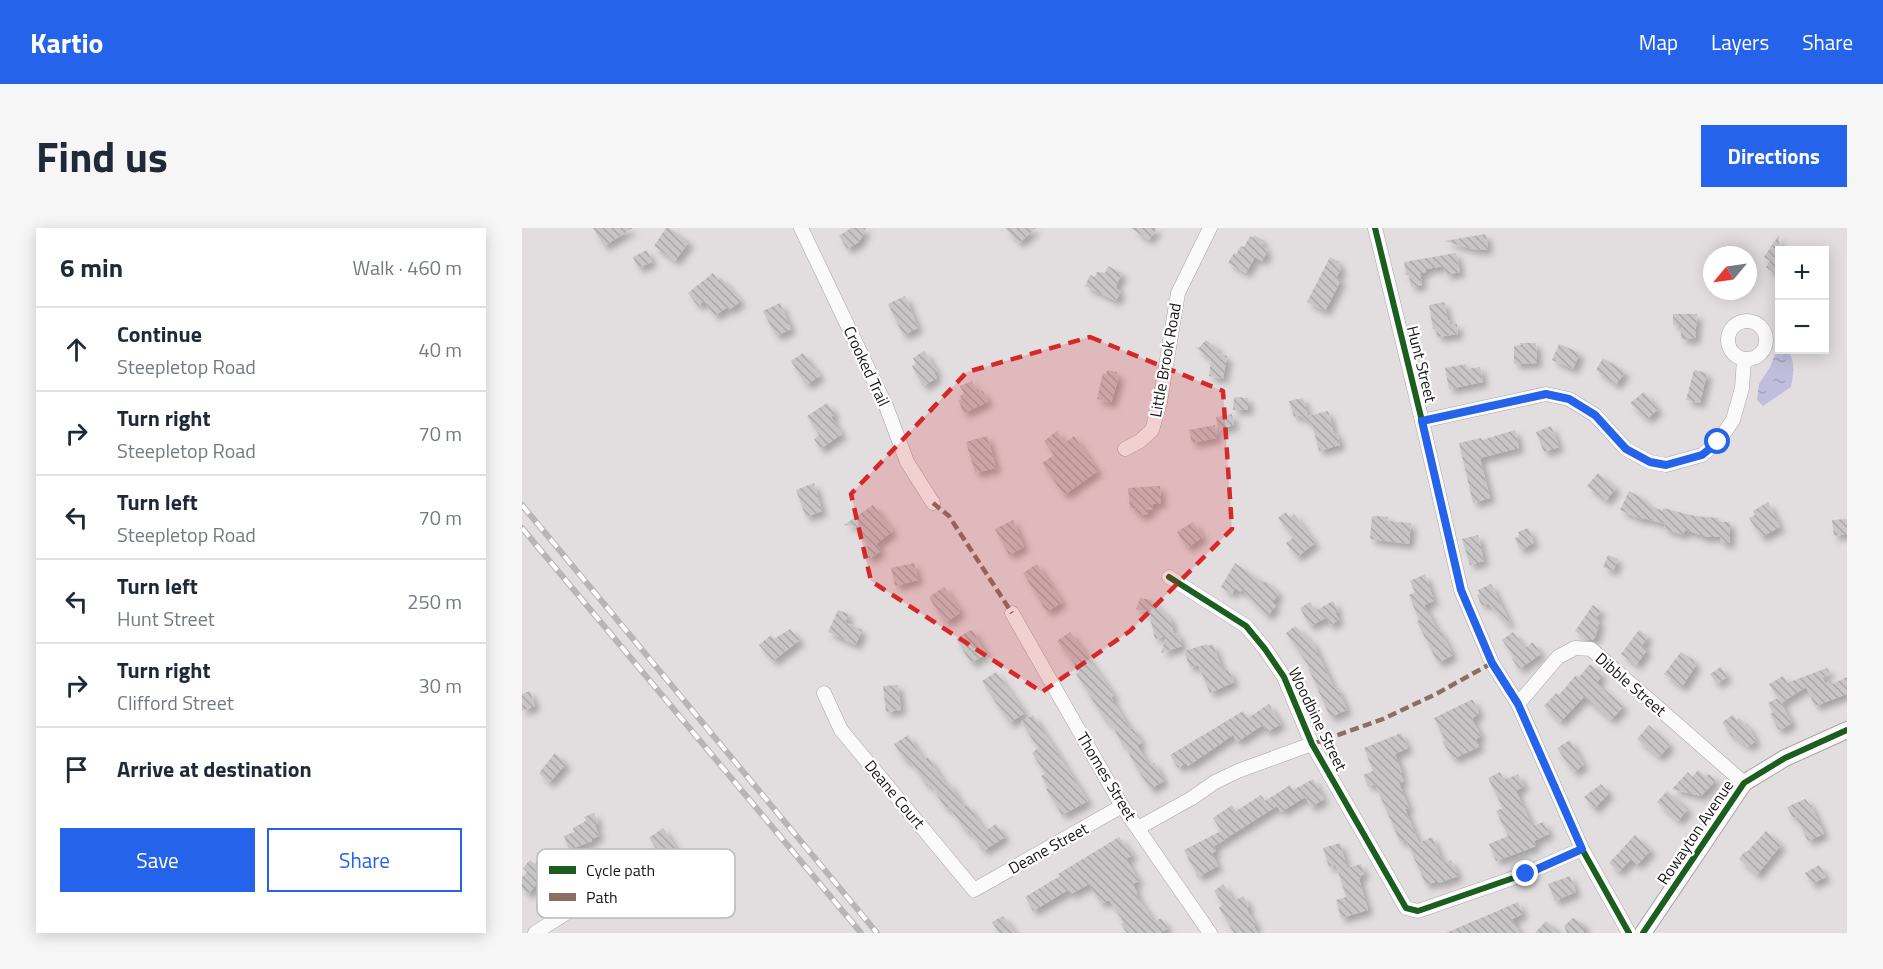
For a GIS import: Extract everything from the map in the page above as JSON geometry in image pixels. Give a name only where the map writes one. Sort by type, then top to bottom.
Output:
[{"type":"street","name":"Crooked Trail","points":[[801,228],[886,406],[908,462],[933,502]]},
{"type":"street","name":"Little Brook Road","points":[[1125,449],[1140,441],[1152,430],[1160,402],[1178,293],[1210,228]]},
{"type":"street","name":"Hunt Street","points":[[1374,228],[1461,590],[1492,663],[1518,704],[1582,849],[1629,933]]},
{"type":"street","points":[[1422,421],[1546,394],[1569,399],[1595,415],[1626,449],[1650,462],[1666,465],[1702,455],[1718,442],[1733,420],[1742,388],[1744,359]]},
{"type":"street","name":"Woodbine Street","points":[[1169,577],[1245,626],[1284,677],[1312,744],[1406,908],[1418,911],[1526,874],[1582,849]]},
{"type":"street","name":"Thomes Street","points":[[1012,614],[1122,806],[1210,933]]},
{"type":"street","name":"Dibble Street","points":[[1518,704],[1558,657],[1575,648],[1591,649],[1744,783]]},
{"type":"street","name":"Deane Court","points":[[824,693],[841,730],[974,890]]},
{"type":"street","name":"Rowayton Avenue","points":[[1643,933],[1744,783],[1785,758],[1847,730]]},
{"type":"street","points":[[1138,828],[1192,798],[1215,782],[1238,771],[1312,744]]},
{"type":"street","name":"Deane Street","points":[[974,890],[1122,806]]},
{"type":"street","points":[[535,933],[558,918]]},
{"type":"highlighted area","points":[[1090,337],[1223,391],[1232,529],[1130,631],[1042,692],[871,581],[851,494],[967,372]]},
{"type":"water","points":[[1775,354],[1790,354],[1793,369],[1791,387],[1763,406],[1757,400],[1759,384]]},
{"type":"building","points":[[593,228],[633,228],[604,246]]},
{"type":"building","points":[[666,228],[689,242],[675,261],[654,246]]},
{"type":"building","points":[[851,228],[866,228],[859,242],[847,249],[839,236]]},
{"type":"building","points":[[1005,228],[1036,228],[1019,243]]},
{"type":"building","points":[[1131,228],[1157,228],[1149,240]]},
{"type":"building","points":[[1486,234],[1488,249],[1477,250],[1444,241]]},
{"type":"building","points":[[1254,235],[1264,241],[1261,246],[1268,250],[1262,261],[1255,257],[1246,273],[1228,263],[1234,253],[1236,254],[1241,246],[1244,247],[1250,236],[1253,238]]},
{"type":"building","points":[[1779,235],[1779,246],[1775,246],[1775,274],[1766,267],[1770,261],[1764,257]]},
{"type":"building","points":[[647,250],[652,262],[638,268],[633,257]]},
{"type":"building","points":[[1456,253],[1460,272],[1446,275],[1444,266],[1426,269],[1426,272],[1420,273],[1422,285],[1411,287],[1404,262]]},
{"type":"building","points":[[1330,257],[1339,262],[1341,269],[1336,278],[1341,280],[1325,311],[1307,302]]},
{"type":"building","points":[[1108,266],[1122,273],[1116,286],[1116,289],[1121,291],[1116,301],[1085,286],[1090,275],[1095,277],[1097,272],[1105,273]]},
{"type":"building","points":[[713,273],[718,280],[721,278],[741,301],[715,316],[704,301],[698,306],[688,293]]},
{"type":"building","points":[[905,296],[918,328],[903,335],[888,304]]},
{"type":"building","points":[[1444,302],[1448,321],[1450,320],[1450,325],[1457,324],[1458,334],[1437,337],[1436,329],[1433,329],[1429,305]]},
{"type":"building","points":[[780,303],[791,329],[776,336],[763,311]]},
{"type":"building","points":[[1673,314],[1697,314],[1695,339],[1681,339],[1681,325],[1673,325]]},
{"type":"building","points":[[1206,340],[1218,349],[1217,353],[1227,356],[1223,379],[1209,376],[1211,360],[1195,347],[1199,348]]},
{"type":"building","points":[[1520,343],[1536,343],[1537,363],[1514,364],[1514,346],[1521,345]]},
{"type":"building","points":[[1559,344],[1580,353],[1573,369],[1552,360]]},
{"type":"building","points":[[924,351],[937,371],[934,372],[937,378],[923,386],[912,366],[916,364],[913,358]]},
{"type":"building","points":[[803,353],[820,376],[806,385],[791,361]]},
{"type":"building","points":[[1603,358],[1625,372],[1616,385],[1596,370]]},
{"type":"building","points":[[1466,364],[1467,369],[1480,367],[1483,382],[1449,389],[1445,368]]},
{"type":"building","points":[[1107,370],[1117,372],[1116,377],[1119,377],[1111,403],[1097,399],[1103,373],[1106,374]]},
{"type":"building","points":[[1694,370],[1707,373],[1700,403],[1686,400]]},
{"type":"building","points":[[972,381],[977,393],[983,391],[988,402],[964,413],[958,400],[962,399],[960,396],[964,394],[960,386]]},
{"type":"building","points":[[1644,392],[1658,409],[1647,419],[1630,403]]},
{"type":"building","points":[[1234,397],[1248,398],[1248,410],[1233,410]]},
{"type":"building","points":[[1303,398],[1308,416],[1328,411],[1334,434],[1337,433],[1340,445],[1319,451],[1312,424],[1299,415],[1294,417],[1289,401]]},
{"type":"building","points":[[827,403],[835,414],[831,417],[842,434],[820,449],[814,439],[819,435],[807,416]]},
{"type":"building","points":[[1232,414],[1234,425],[1218,430],[1216,417]]},
{"type":"building","points":[[1215,425],[1217,438],[1192,443],[1189,430]]},
{"type":"building","points":[[1551,426],[1559,447],[1544,452],[1536,432]]},
{"type":"building","points":[[1515,430],[1519,448],[1480,458],[1490,498],[1473,503],[1459,443],[1481,438],[1482,440]]},
{"type":"building","points":[[1057,431],[1065,443],[1074,436],[1098,471],[1064,495],[1042,463],[1054,455],[1044,441]]},
{"type":"building","points":[[987,436],[996,468],[975,473],[966,442]]},
{"type":"building","points":[[1598,473],[1616,488],[1606,501],[1587,486]]},
{"type":"building","points":[[814,483],[822,511],[806,517],[796,490]]},
{"type":"building","points":[[1160,486],[1160,504],[1152,504],[1153,509],[1148,510],[1148,514],[1136,515],[1136,508],[1130,508],[1128,488]]},
{"type":"building","points":[[1629,491],[1644,499],[1643,502],[1662,511],[1663,508],[1694,516],[1718,518],[1718,522],[1730,522],[1730,543],[1720,543],[1721,537],[1701,537],[1701,535],[1685,530],[1683,535],[1664,529],[1665,524],[1643,518],[1642,520],[1620,510]]},
{"type":"building","points":[[1768,502],[1780,527],[1761,537],[1749,518],[1755,515],[1753,511]]},
{"type":"building","points":[[873,505],[893,531],[876,544],[881,551],[869,559],[862,550],[868,546],[855,526],[844,525]]},
{"type":"building","points":[[1286,512],[1290,518],[1294,514],[1315,543],[1297,557],[1286,543],[1293,538],[1278,518]]},
{"type":"building","points":[[1372,516],[1388,517],[1387,521],[1411,523],[1409,544],[1370,539]]},
{"type":"building","points":[[1847,519],[1847,534],[1834,536],[1832,520]]},
{"type":"building","points":[[1013,520],[1024,547],[1009,555],[995,529]]},
{"type":"building","points":[[1193,522],[1203,537],[1187,548],[1177,532]]},
{"type":"building","points":[[1528,528],[1534,543],[1520,550],[1515,538],[1519,537],[1518,532]]},
{"type":"building","points":[[1478,535],[1484,561],[1470,565],[1462,539]]},
{"type":"building","points":[[1608,555],[1618,559],[1613,571],[1603,567]]},
{"type":"building","points":[[914,563],[918,580],[895,586],[891,568]]},
{"type":"building","points":[[1235,563],[1264,583],[1266,581],[1279,594],[1272,602],[1276,606],[1267,616],[1242,589],[1241,592],[1235,588],[1232,594],[1221,587]]},
{"type":"building","points":[[1037,564],[1062,602],[1047,612],[1023,573]]},
{"type":"building","points":[[1425,574],[1434,601],[1424,605],[1453,655],[1438,663],[1417,622],[1419,620],[1409,595],[1415,592],[1410,581]]},
{"type":"building","points":[[1491,584],[1510,623],[1507,625],[1488,603],[1482,606],[1477,595],[1480,594],[1478,590]]},
{"type":"building","points":[[944,587],[960,610],[958,611],[960,613],[945,623],[929,597]]},
{"type":"building","points":[[1140,598],[1151,600],[1170,618],[1174,634],[1178,633],[1182,646],[1161,653],[1166,636],[1155,639],[1149,613],[1136,609]]},
{"type":"building","points":[[1333,601],[1339,620],[1330,625],[1326,618],[1310,626],[1300,608],[1310,602],[1315,611]]},
{"type":"building","points":[[1593,605],[1601,611],[1595,618],[1600,622],[1597,627],[1599,628],[1593,640],[1586,640],[1575,631]]},
{"type":"building","points":[[838,610],[849,614],[845,622],[862,630],[856,645],[828,632]]},
{"type":"building","points":[[1295,626],[1313,643],[1347,710],[1330,717],[1308,665],[1286,633]]},
{"type":"building","points":[[790,629],[800,640],[773,661],[759,645],[771,635],[774,639]]},
{"type":"building","points":[[971,630],[986,654],[971,663],[956,639]]},
{"type":"building","points":[[1639,630],[1648,637],[1642,645],[1647,650],[1636,665],[1621,654]]},
{"type":"building","points":[[1070,632],[1114,695],[1111,697],[1130,729],[1133,728],[1142,743],[1137,745],[1149,765],[1154,762],[1164,781],[1150,789],[1125,744],[1122,745],[1114,728],[1109,722],[1107,723],[1076,674],[1079,672],[1074,663],[1057,641]]},
{"type":"building","points":[[1513,632],[1525,648],[1533,642],[1541,654],[1519,669],[1502,640]]},
{"type":"building","points":[[1207,644],[1208,646],[1213,644],[1223,672],[1228,669],[1234,682],[1210,693],[1198,665],[1190,668],[1184,651]]},
{"type":"building","points":[[1681,652],[1693,660],[1696,665],[1682,687],[1664,674]]},
{"type":"building","points":[[1590,664],[1602,675],[1597,683],[1623,706],[1622,708],[1611,720],[1584,697],[1560,722],[1544,706],[1556,693],[1559,695],[1576,675],[1579,677]]},
{"type":"building","points":[[1721,667],[1727,677],[1717,684],[1710,674]]},
{"type":"building","points":[[1827,668],[1830,673],[1822,677],[1825,683],[1831,681],[1832,684],[1847,677],[1847,694],[1815,706],[1806,687],[1781,703],[1792,723],[1778,729],[1770,714],[1773,713],[1768,703],[1778,698],[1769,684],[1783,676],[1787,683]]},
{"type":"building","points":[[996,672],[1025,713],[1009,723],[982,681]]},
{"type":"building","points":[[898,685],[901,710],[886,712],[883,686]]},
{"type":"building","points":[[530,691],[535,706],[522,711],[522,694]]},
{"type":"building","points":[[1471,700],[1479,713],[1472,719],[1481,736],[1476,739],[1479,747],[1453,759],[1442,741],[1445,740],[1434,718]]},
{"type":"building","points":[[1269,704],[1281,724],[1267,732],[1263,725],[1237,742],[1233,735],[1188,766],[1186,763],[1178,768],[1170,755],[1243,711],[1248,718]]},
{"type":"building","points":[[1033,715],[1088,801],[1062,815],[1046,789],[1048,788],[1041,776],[1045,774],[1032,753],[1038,748],[1021,722]]},
{"type":"building","points":[[1733,715],[1737,720],[1739,718],[1745,725],[1747,724],[1756,741],[1747,747],[1734,735],[1732,737],[1722,722]]},
{"type":"building","points":[[1649,725],[1670,745],[1659,757],[1637,739]]},
{"type":"building","points":[[1401,733],[1408,748],[1395,754],[1404,781],[1399,783],[1409,808],[1405,809],[1419,843],[1432,837],[1443,863],[1451,860],[1458,876],[1439,883],[1438,881],[1426,885],[1406,840],[1400,842],[1375,784],[1368,786],[1363,775],[1373,771],[1364,748]]},
{"type":"building","points":[[908,735],[924,760],[928,757],[945,784],[948,782],[964,807],[968,805],[985,831],[996,824],[1005,837],[983,851],[969,830],[966,832],[949,807],[946,809],[930,784],[927,786],[909,760],[906,762],[894,744]]},
{"type":"building","points":[[1570,740],[1584,765],[1573,772],[1557,748]]},
{"type":"building","points":[[555,753],[566,764],[549,783],[539,773]]},
{"type":"building","points":[[1698,770],[1706,777],[1709,774],[1716,780],[1701,796],[1672,789],[1688,772],[1692,777]]},
{"type":"building","points":[[1500,772],[1504,780],[1518,774],[1524,786],[1516,791],[1532,826],[1544,822],[1549,834],[1534,841],[1536,846],[1496,861],[1489,844],[1508,836],[1496,811],[1503,808],[1488,778]]},
{"type":"building","points":[[1313,779],[1324,799],[1311,807],[1305,797],[1281,812],[1277,806],[1214,846],[1216,851],[1212,853],[1218,866],[1198,877],[1184,850],[1221,831],[1213,818],[1232,805],[1236,811],[1261,795],[1265,801],[1290,785],[1293,790]]},
{"type":"building","points":[[1601,784],[1609,793],[1594,809],[1584,797]]},
{"type":"building","points":[[1667,791],[1688,809],[1678,821],[1657,802]]},
{"type":"building","points":[[1805,799],[1812,807],[1824,834],[1808,841],[1796,817],[1793,818],[1787,807]]},
{"type":"building","points":[[594,813],[599,836],[592,841],[569,849],[564,836],[574,832],[573,828],[586,821],[584,817]]},
{"type":"building","points":[[663,828],[676,848],[657,849],[649,838]]},
{"type":"building","points":[[1766,831],[1781,845],[1757,875],[1739,859]]},
{"type":"building","points":[[1635,835],[1651,850],[1637,865],[1631,859],[1619,872],[1609,863]]},
{"type":"building","points":[[1119,837],[1133,855],[1126,859],[1139,881],[1133,884],[1136,894],[1154,922],[1161,918],[1168,928],[1160,933],[1127,933],[1121,924],[1124,922],[1109,900],[1101,904],[1089,884],[1071,894],[1068,890],[1033,911],[1025,897]]},
{"type":"building","points":[[1340,843],[1347,868],[1361,864],[1364,874],[1359,879],[1368,910],[1341,918],[1336,900],[1346,897],[1336,865],[1329,867],[1323,848]]},
{"type":"building","points":[[530,860],[535,864],[537,862],[537,884],[528,894],[522,889],[522,877],[527,872],[523,868]]},
{"type":"building","points":[[1819,865],[1826,877],[1812,884],[1805,873]]},
{"type":"building","points":[[1570,876],[1576,892],[1555,901],[1548,884]]},
{"type":"building","points":[[1223,884],[1234,901],[1243,896],[1249,906],[1246,908],[1258,933],[1234,933],[1219,908],[1223,904],[1214,891]]},
{"type":"building","points":[[1518,902],[1523,914],[1512,919],[1520,933],[1446,933]]},
{"type":"building","points":[[1003,916],[1015,933],[999,933],[992,922]]},
{"type":"building","points":[[1573,918],[1584,924],[1584,933],[1567,933],[1564,926]]},
{"type":"building","points":[[1546,921],[1560,933],[1535,933]]},
{"type":"railway","points":[[522,505],[877,933]]},
{"type":"railway","points":[[522,528],[861,933]]},
{"type":"marked path","points":[[933,503],[949,516],[1012,613]]},
{"type":"marked path","points":[[1312,744],[1383,719],[1436,694],[1492,663]]},
{"type":"cycle path","points":[[1375,228],[1461,590],[1492,663],[1518,704],[1582,849],[1629,933]]},
{"type":"cycle path","points":[[1169,577],[1246,626],[1265,649],[1284,677],[1312,744],[1406,908],[1418,911],[1525,874],[1582,849]]},
{"type":"cycle path","points":[[1643,933],[1744,783],[1785,758],[1847,730]]},
{"type":"route","points":[[1526,874],[1582,849],[1518,704],[1492,663],[1461,590],[1422,421],[1546,394],[1569,399],[1595,415],[1626,449],[1650,462],[1666,465],[1702,455],[1718,442]]}]
